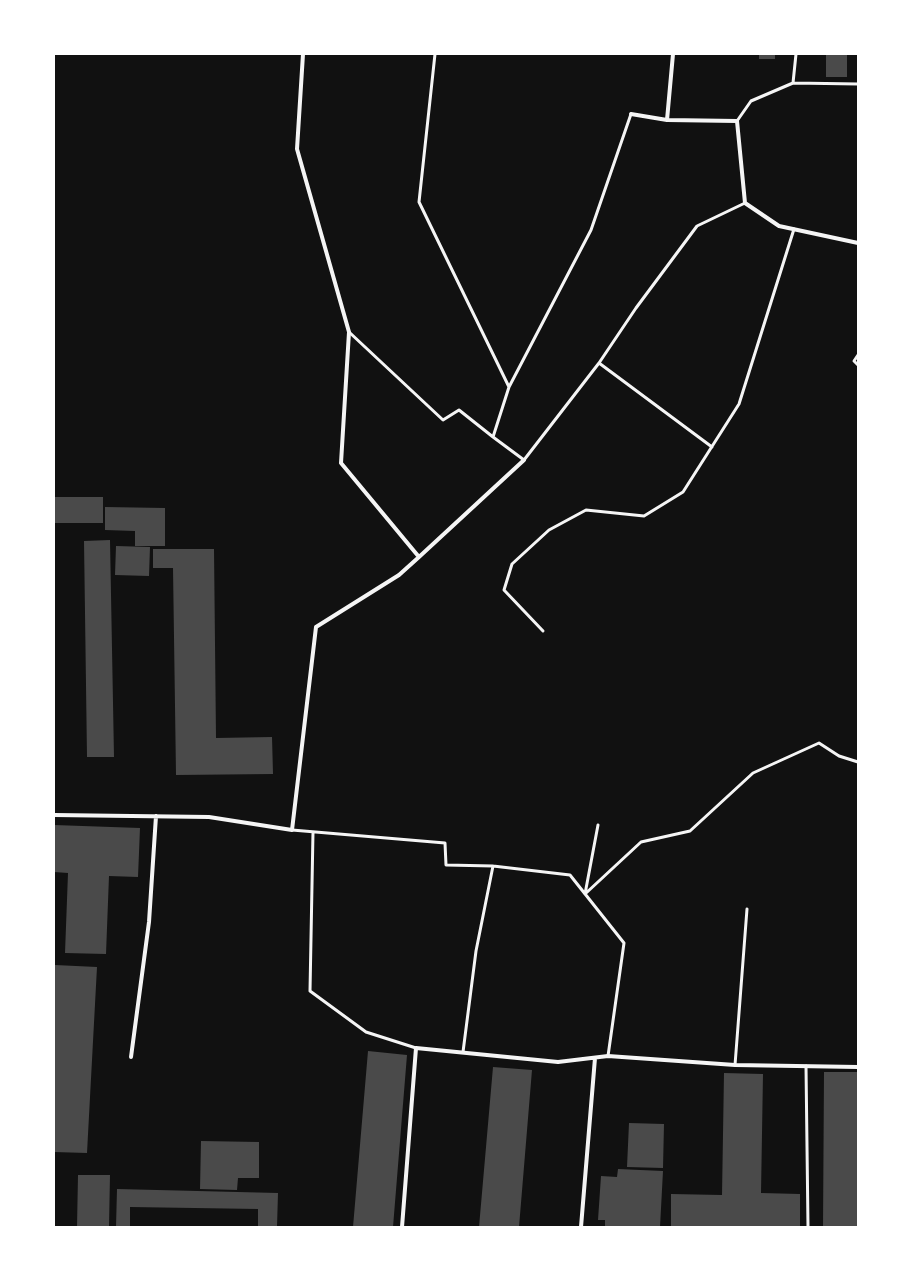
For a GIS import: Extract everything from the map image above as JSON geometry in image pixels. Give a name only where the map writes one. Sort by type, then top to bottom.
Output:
[{"type":"street","points":[[303,54],[297,149],[349,332],[341,463],[419,557]]},
{"type":"street","points":[[667,120],[673,54]]},
{"type":"street","points":[[631,114],[667,120],[737,121],[745,203],[779,226],[858,243]]},
{"type":"street","points":[[54,815],[209,817],[292,830],[316,626],[399,574],[524,460]]},
{"type":"street","points":[[131,1057],[149,922],[156,816]]},
{"type":"street","points":[[402,1227],[416,1048],[558,1062],[608,1056],[735,1065],[858,1067]]},
{"type":"street","points":[[581,1227],[595,1058]]},
{"type":"lane","points":[[435,54],[420,202],[509,387]]},
{"type":"lane","points":[[793,83],[796,54]]},
{"type":"lane","points":[[737,121],[751,101],[793,83],[858,84]]},
{"type":"lane","points":[[493,437],[509,387],[591,230],[631,114]]},
{"type":"lane","points":[[349,332],[443,420],[459,410],[524,460],[599,363],[636,308],[697,226],[745,203]]},
{"type":"lane","points":[[543,631],[504,590],[512,564],[549,530],[586,510],[644,516],[683,492],[739,404],[794,229]]},
{"type":"lane","points":[[858,355],[854,361],[858,365]]},
{"type":"lane","points":[[599,363],[712,447]]},
{"type":"lane","points":[[585,894],[641,842],[690,831],[752,773],[819,743],[839,756],[858,762]]},
{"type":"lane","points":[[585,894],[598,825]]},
{"type":"lane","points":[[292,830],[446,843],[446,865],[493,866],[570,875],[624,943],[608,1056]]},
{"type":"lane","points":[[313,832],[310,991],[366,1032],[416,1048]]},
{"type":"lane","points":[[463,1052],[476,951],[493,866]]},
{"type":"lane","points":[[735,1065],[747,909]]},
{"type":"lane","points":[[806,1066],[808,1227]]},
{"type":"building","points":[[759,54],[775,54],[775,59],[759,59]]},
{"type":"building","points":[[826,54],[847,54],[847,77],[826,77]]},
{"type":"building","points":[[54,497],[103,497],[103,523],[54,523]]},
{"type":"building","points":[[105,507],[165,508],[165,546],[135,546],[135,531],[105,530]]},
{"type":"building","points":[[110,540],[114,757],[87,757],[84,541]]},
{"type":"building","points":[[116,546],[150,547],[149,576],[115,575]]},
{"type":"building","points":[[153,549],[214,549],[216,738],[272,737],[273,774],[176,775],[173,568],[153,568]]},
{"type":"building","points":[[54,825],[140,828],[138,877],[109,876],[106,954],[65,953],[68,873],[54,872]]},
{"type":"building","points":[[55,965],[97,967],[87,1153],[54,1152]]},
{"type":"building","points":[[368,1051],[407,1055],[393,1227],[353,1227]]},
{"type":"building","points":[[493,1067],[532,1070],[519,1227],[479,1227]]},
{"type":"building","points":[[824,1072],[858,1072],[858,1227],[823,1227]]},
{"type":"building","points":[[724,1073],[763,1074],[761,1193],[800,1194],[800,1227],[671,1227],[671,1194],[722,1195]]},
{"type":"building","points":[[629,1123],[664,1124],[663,1168],[627,1167]]},
{"type":"building","points":[[201,1141],[259,1142],[259,1178],[238,1178],[237,1190],[200,1189]]},
{"type":"building","points":[[618,1169],[663,1171],[660,1227],[605,1227],[605,1220],[598,1220],[601,1176],[617,1177]]},
{"type":"building","points":[[78,1175],[110,1175],[109,1227],[77,1227]]},
{"type":"building","points":[[117,1189],[278,1193],[277,1227],[258,1227],[258,1209],[130,1207],[130,1227],[116,1227]]}]
